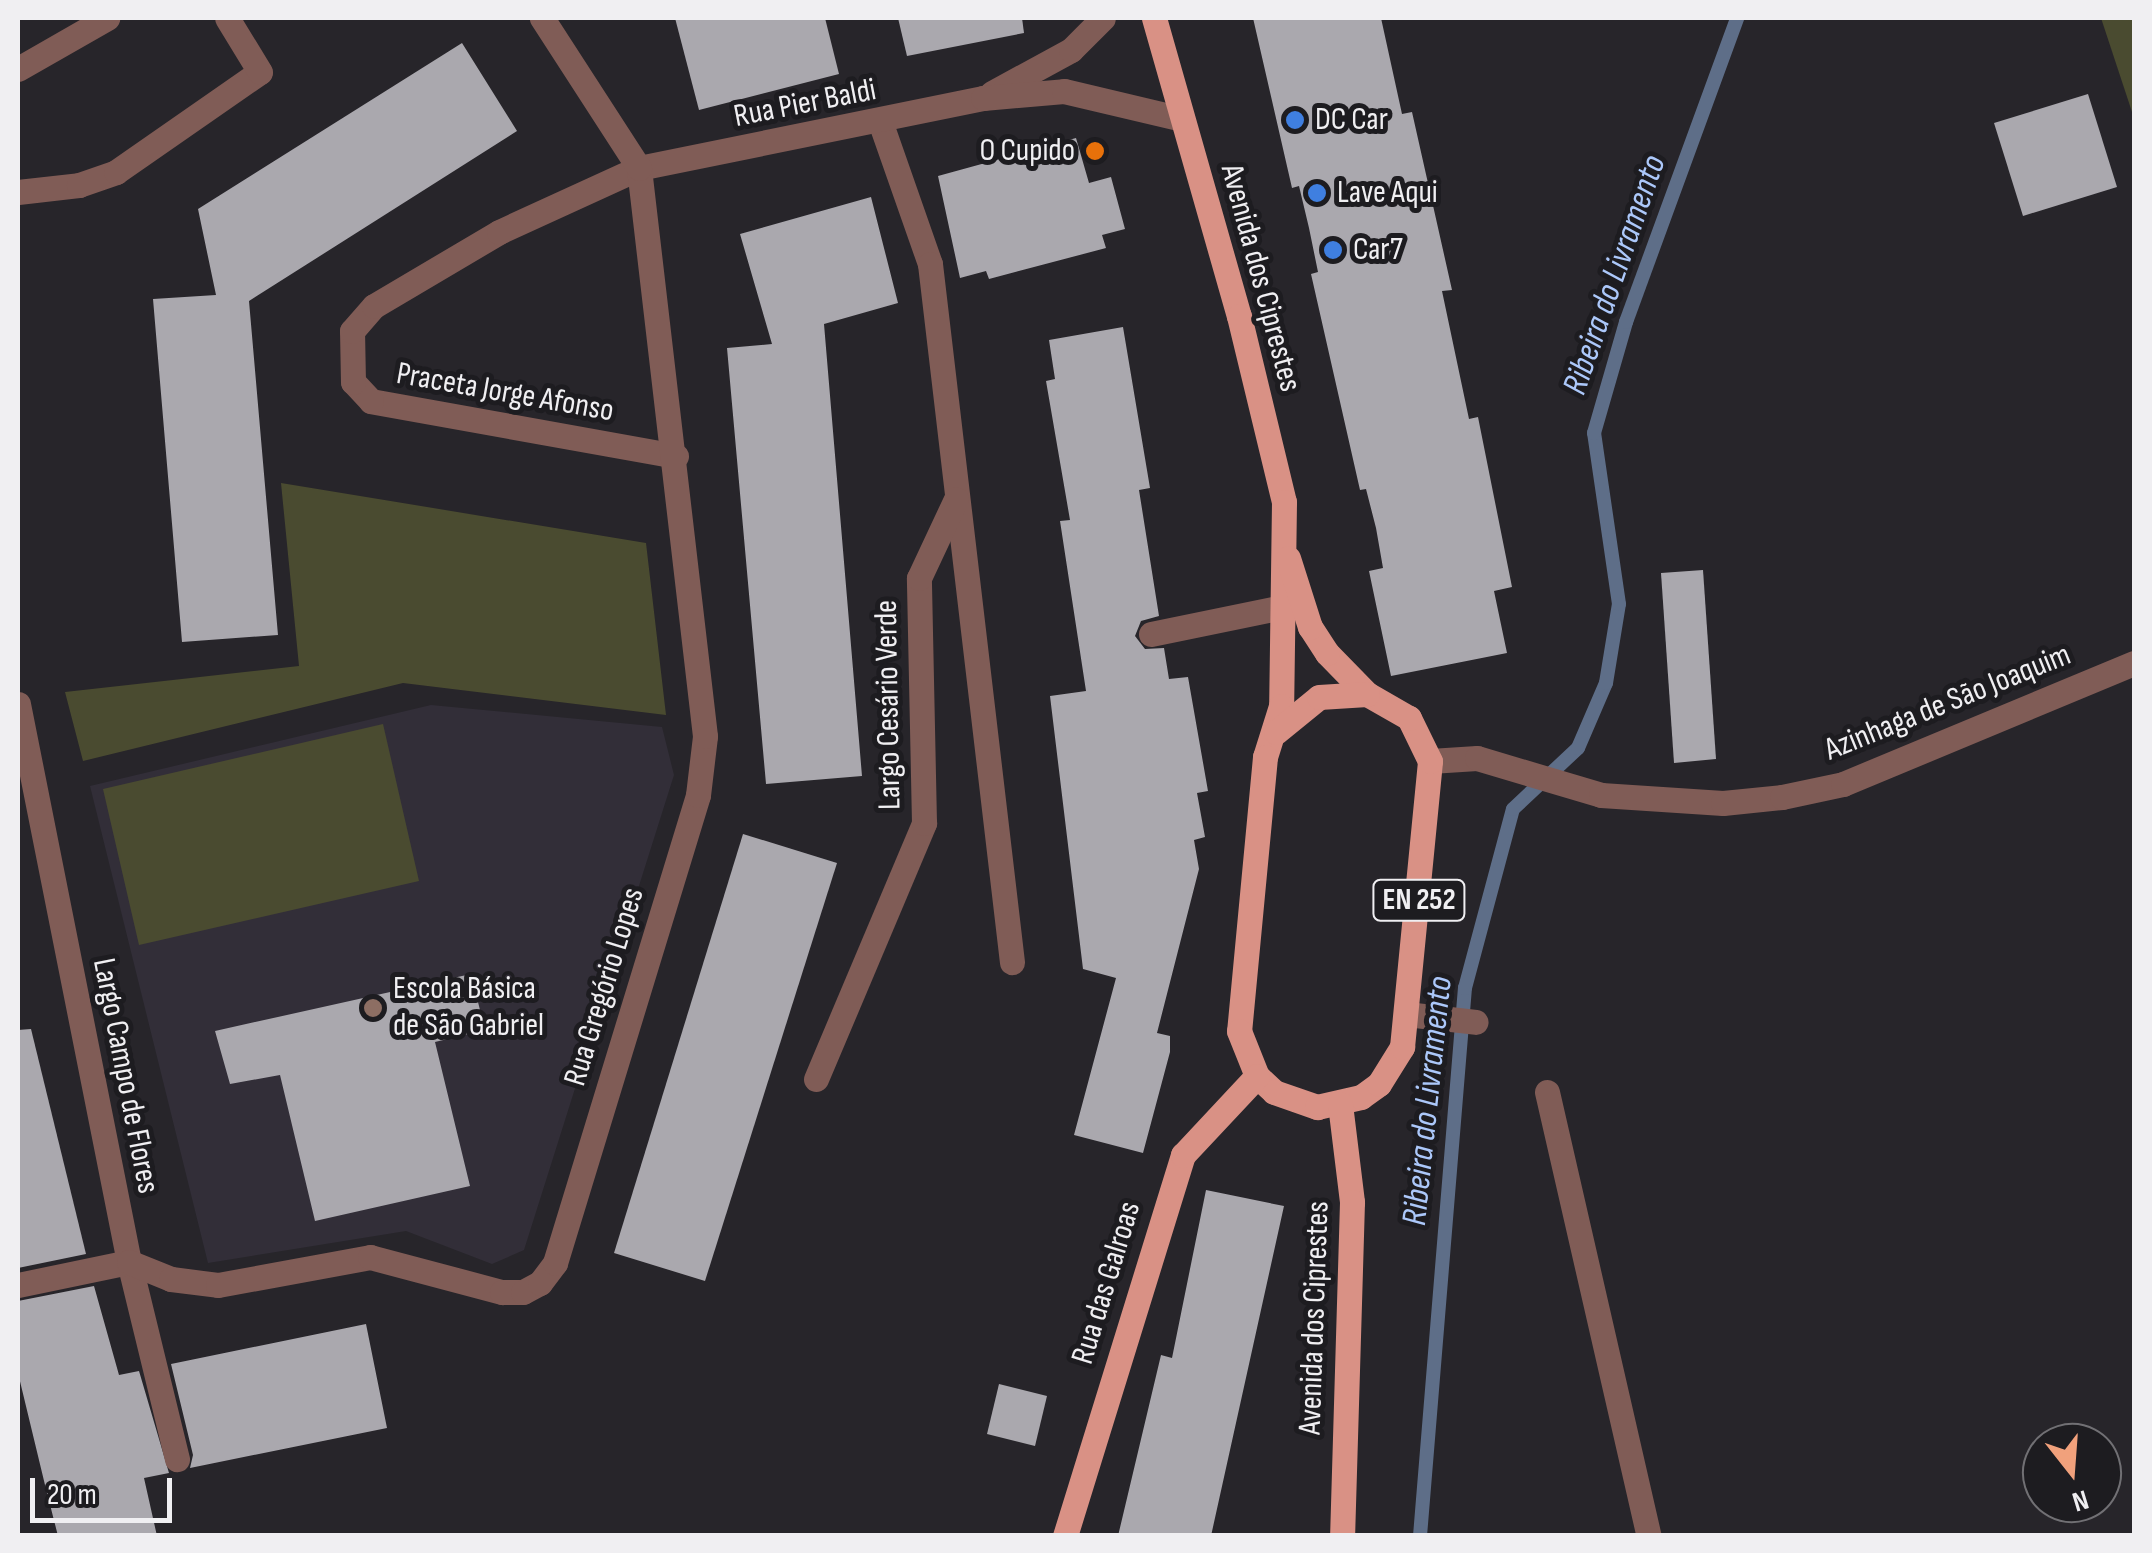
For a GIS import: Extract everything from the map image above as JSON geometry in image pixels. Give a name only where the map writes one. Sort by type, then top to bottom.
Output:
[{"type":"main road","name":"Avenida dos Ciprestes","points":[[1154,18],[1270,442],[1288,558],[1310,627],[1366,694],[1409,718],[1430,761]]},
{"type":"main road","name":"Avenida dos Ciprestes","points":[[1257,1076],[1240,1031],[1264,768],[1281,706],[1288,558]]},
{"type":"main road","points":[[1272,738],[1284,720],[1318,697],[1366,694]]},
{"type":"main road","name":"EN 252","points":[[1340,1104],[1361,1097],[1393,1067],[1406,1014],[1430,761]]},
{"type":"main road","points":[[1257,1076],[1294,1102],[1340,1104]]},
{"type":"main road","name":"Rua das Galroas","points":[[1065,1536],[1183,1155],[1257,1076]]},
{"type":"main road","name":"Avenida dos Ciprestes","points":[[1340,1104],[1352,1202],[1342,1536]]},
{"type":"street","points":[[18,68],[75,25],[107,18]]},
{"type":"street","points":[[18,192],[78,185],[116,172],[260,72],[227,18]]},
{"type":"street","points":[[542,18],[638,168]]},
{"type":"street","name":"Rua Pier Baldi","points":[[983,98],[1071,50],[1103,18]]},
{"type":"street","name":"Rua Pier Baldi","points":[[638,168],[881,124],[983,98],[1064,92],[1182,119]]},
{"type":"street","points":[[881,124],[930,264],[1012,962]]},
{"type":"street","name":"Praceta Jorge Afonso","points":[[638,168],[542,208],[374,306],[352,330],[353,382],[371,401],[676,456]]},
{"type":"street","name":"Rua Gregório Lopes","points":[[129,1262],[170,1279],[218,1285],[370,1258],[502,1292],[540,1283],[555,1263],[698,795],[702,683],[638,168]]},
{"type":"street","name":"Largo Cesário Verde","points":[[816,1079],[924,823],[919,578],[957,496]]},
{"type":"street","points":[[1152,634],[1287,606]]},
{"type":"street","name":"Azinhaga de São Joaquim","points":[[1430,761],[1477,758],[1601,795],[1723,804],[1843,784],[2134,663]]},
{"type":"street","name":"Largo Campo de Flores","points":[[18,704],[129,1262],[177,1459]]},
{"type":"street","points":[[1406,1014],[1476,1022]]},
{"type":"street","points":[[1548,1092],[1648,1536]]},
{"type":"street","points":[[18,1286],[129,1262]]},
{"type":"shaded area","name":"Escola Básica de São Gabriel","points":[[431,705],[662,727],[674,775],[524,1250],[492,1264],[406,1231],[208,1263],[90,786]]},
{"type":"green space","points":[[2101,18],[2134,18],[2134,118]]},
{"type":"green space","points":[[281,483],[646,543],[666,715],[403,683],[83,761],[65,692],[299,666]]},
{"type":"green space","points":[[383,724],[419,881],[139,945],[103,789]]},
{"type":"building","points":[[675,18],[825,18],[839,74],[699,110]]},
{"type":"building","points":[[898,18],[1022,18],[1024,33],[907,56]]},
{"type":"building","points":[[1253,18],[1381,18],[1402,114],[1412,112],[1452,290],[1442,291],[1469,419],[1478,417],[1512,587],[1494,591],[1507,653],[1391,676],[1369,571],[1383,568],[1376,528],[1366,489],[1360,490],[1311,274],[1318,272],[1309,228],[1299,186],[1292,188]]},
{"type":"building","points":[[462,43],[517,131],[249,301],[278,635],[182,642],[153,299],[216,295],[198,209]]},
{"type":"building","points":[[2088,94],[2117,187],[2023,216],[1994,123]]},
{"type":"building","points":[[1076,138],[1089,183],[1111,177],[1125,229],[1102,235],[1106,248],[989,279],[986,271],[960,278],[938,176]]},
{"type":"building","points":[[871,197],[898,303],[824,324],[862,776],[766,784],[727,348],[772,344],[740,234]]},
{"type":"building","points":[[1123,327],[1150,488],[1139,490],[1159,616],[1141,621],[1135,636],[1145,649],[1164,648],[1169,679],[1188,677],[1208,791],[1197,793],[1205,837],[1194,840],[1199,869],[1157,1033],[1170,1036],[1170,1052],[1143,1153],[1074,1135],[1116,978],[1083,969],[1050,696],[1086,691],[1060,521],[1070,520],[1046,381],[1055,379],[1049,340]]},
{"type":"building","points":[[1703,570],[1716,759],[1674,763],[1661,573]]},
{"type":"building","points":[[743,834],[837,863],[705,1281],[614,1253]]},
{"type":"building","points":[[471,974],[485,1030],[435,1042],[470,1186],[315,1221],[280,1075],[230,1084],[215,1031]]},
{"type":"building","points":[[31,1029],[86,1254],[18,1268],[18,1030]]},
{"type":"building","points":[[1206,1190],[1284,1206],[1211,1536],[1118,1536],[1161,1355],[1172,1358]]},
{"type":"building","points":[[94,1286],[119,1375],[139,1371],[169,1473],[144,1478],[157,1536],[58,1536],[45,1485],[18,1373],[18,1301]]},
{"type":"building","points":[[366,1324],[387,1428],[190,1468],[193,1455],[171,1364]]},
{"type":"building","points":[[999,1384],[1047,1396],[1035,1446],[987,1434]]},
{"type":"waterway","name":"Ribeira do Livramento","points":[[1420,1536],[1465,988],[1513,809],[1578,748],[1606,683],[1619,604],[1594,433],[1626,322],[1737,18]]},
{"type":"place","name":"DC Car","points":[[1295,120]]},
{"type":"place","name":"O Cupido","points":[[1095,151]]},
{"type":"place","name":"Lave Aqui","points":[[1317,193]]},
{"type":"place","name":"Car7","points":[[1333,250]]},
{"type":"place","name":"Escola Básica de São Gabriel","points":[[373,1008]]}]
